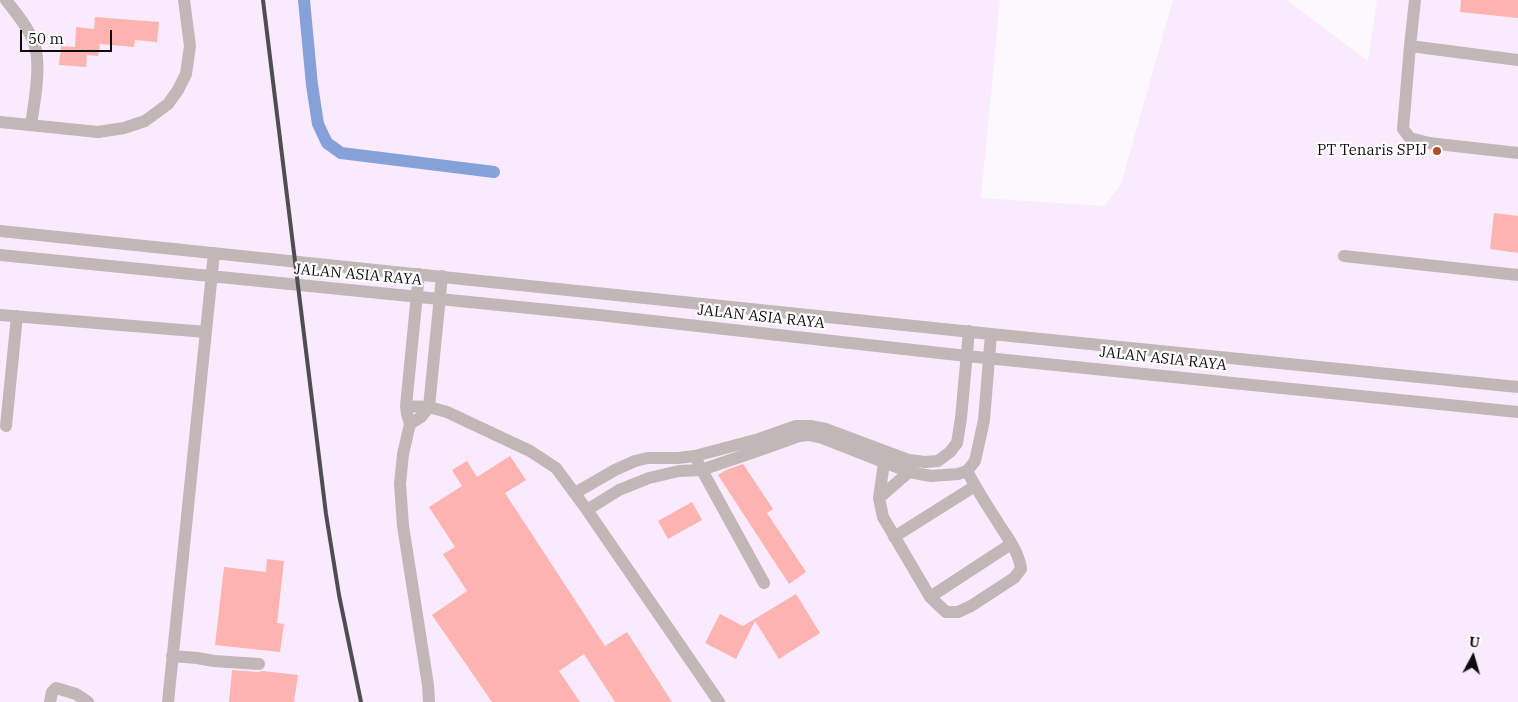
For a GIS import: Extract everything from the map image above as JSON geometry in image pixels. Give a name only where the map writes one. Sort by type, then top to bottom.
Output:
[{"type":"street","points":[[6,0],[22,20],[32,38],[37,57],[37,78],[31,125]]},
{"type":"street","points":[[0,122],[98,132],[124,128],[145,121],[168,104],[186,74],[190,46],[184,0]]},
{"type":"street","points":[[1415,0],[1403,129],[1410,138],[1453,146],[1518,153]]},
{"type":"street","points":[[1410,46],[1518,60]]},
{"type":"street","name":"JALAN ASIA RAYA","points":[[0,231],[1518,387]]},
{"type":"street","points":[[168,702],[194,331],[212,277],[214,253]]},
{"type":"street","name":"JALAN ASIA RAYA","points":[[0,255],[599,315],[967,356],[1518,412]]},
{"type":"street","points":[[1344,256],[1518,275]]},
{"type":"street","points":[[419,274],[406,406],[410,424],[403,454],[400,484],[403,526],[429,702]]},
{"type":"street","points":[[410,424],[421,417],[428,407],[442,276]]},
{"type":"street","points":[[599,315],[600,293]]},
{"type":"street","points":[[0,315],[194,331]]},
{"type":"street","points":[[6,426],[17,316]]},
{"type":"street","points":[[879,498],[912,466],[938,461],[950,452],[956,443],[964,394],[969,331]]},
{"type":"street","points":[[587,510],[619,490],[648,478],[679,471],[701,470],[784,436],[809,435],[822,438],[912,466],[931,476],[958,474],[967,471],[976,461],[984,420],[991,334]]},
{"type":"street","points":[[406,406],[428,407],[447,412],[530,451],[556,468],[720,702]]},
{"type":"street","points":[[575,493],[635,461],[648,458],[695,456],[761,444]]},
{"type":"street","points":[[695,456],[764,583]]},
{"type":"street","points":[[886,458],[879,498],[883,517],[930,597],[946,612],[958,612],[978,602],[1014,578],[1021,569],[1020,560],[967,471]]},
{"type":"street","points":[[894,537],[975,486]]},
{"type":"street","points":[[930,597],[1011,544]]},
{"type":"street","points":[[172,656],[259,664]]},
{"type":"street","points":[[50,702],[52,692],[56,688],[76,694],[88,702]]},
{"type":"shaded area","points":[[0,0],[1000,0],[981,198],[1104,206],[1121,184],[1173,0],[1287,0],[1368,61],[1377,0],[1518,0],[1518,702],[0,702]]},
{"type":"building","points":[[1461,0],[1518,0],[1518,18],[1460,12]]},
{"type":"building","points":[[95,17],[159,22],[157,42],[135,40],[134,47],[100,44],[98,56],[87,55],[86,67],[59,65],[61,46],[75,47],[76,27],[94,29]]},
{"type":"building","points":[[1494,213],[1518,216],[1518,253],[1490,249]]},
{"type":"building","points":[[510,456],[526,480],[505,493],[605,646],[627,632],[672,702],[615,702],[584,654],[559,671],[580,702],[492,702],[432,615],[467,591],[443,554],[455,547],[429,507],[462,486],[452,470],[467,461],[477,477]]},
{"type":"building","points":[[743,464],[773,509],[767,513],[806,572],[789,584],[718,475]]},
{"type":"building","points":[[692,502],[702,520],[668,539],[658,521]]},
{"type":"building","points":[[267,559],[284,561],[277,623],[284,624],[280,652],[215,645],[224,567],[266,572]]},
{"type":"building","points":[[796,594],[820,633],[779,659],[755,621],[736,659],[705,643],[720,614],[743,626]]},
{"type":"building","points":[[232,670],[298,675],[294,702],[229,702]]},
{"type":"waterway","points":[[304,0],[312,85],[318,124],[327,143],[341,153],[494,172]]},
{"type":"railway","points":[[263,0],[326,514],[339,595],[361,702]]},
{"type":"place","name":"PT Tenaris SPIJ","points":[[1437,151]]}]
